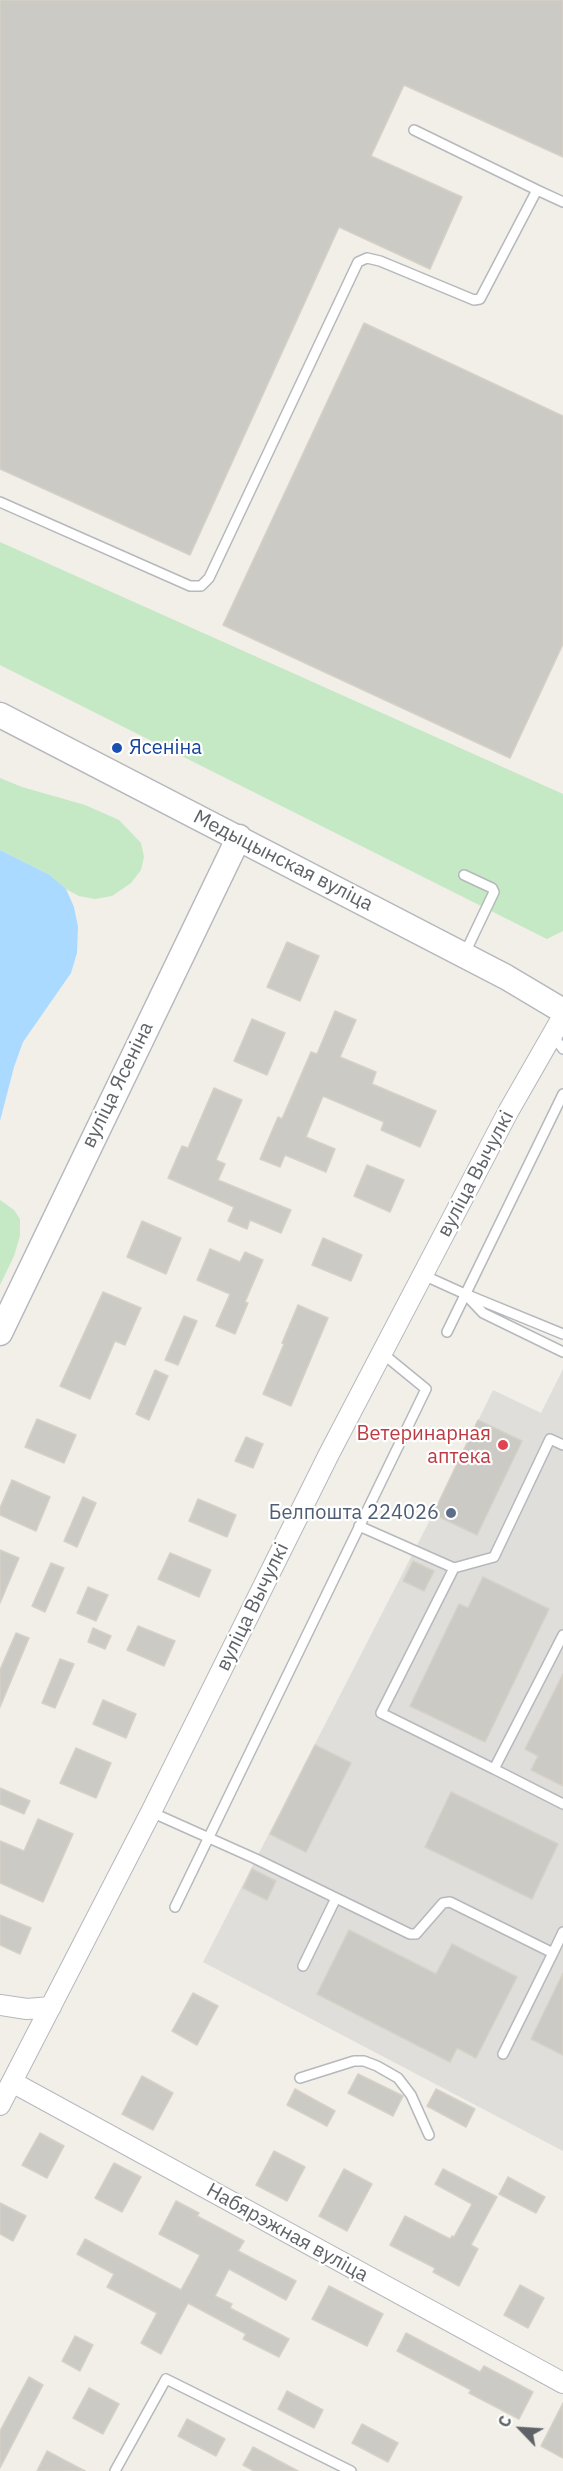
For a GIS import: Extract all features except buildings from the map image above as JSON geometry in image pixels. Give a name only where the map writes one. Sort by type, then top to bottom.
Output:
[{"type":"street","name":"Медыцынская вуліца","points":[[0,715],[506,977],[563,1013]]},
{"type":"street","name":"вуліца Ясеніна","points":[[0,1333],[239,837]]},
{"type":"street","name":"вуліца Вычулкі","points":[[0,2105],[151,1812],[329,1454],[508,1112],[558,1042],[563,1013]]},
{"type":"street","points":[[0,2006],[27,2009],[51,2007]]},
{"type":"street","name":"Набярэжная вуліца","points":[[12,2082],[563,2383]]},
{"type":"lane","points":[[414,130],[563,202]]},
{"type":"lane","points":[[0,502],[190,586],[201,586],[209,578],[358,262],[367,258],[380,261],[474,300],[480,299],[537,190]]},
{"type":"lane","points":[[464,955],[494,892],[492,888],[465,874]]},
{"type":"lane","points":[[447,1332],[563,1094]]},
{"type":"lane","points":[[423,1275],[563,1334]]},
{"type":"lane","points":[[465,1294],[483,1313],[563,1352]]},
{"type":"lane","points":[[175,1907],[426,1389],[382,1353]]},
{"type":"lane","points":[[359,1526],[454,1568],[494,1557],[550,1439],[563,1445]]},
{"type":"lane","points":[[454,1568],[381,1713],[563,1804]]},
{"type":"lane","points":[[494,1769],[563,1635]]},
{"type":"lane","points":[[151,1812],[256,1859],[410,1934],[416,1934],[443,1903],[450,1902],[553,1953]]},
{"type":"lane","points":[[303,1966],[336,1898]]},
{"type":"lane","points":[[503,2054],[563,1932]]},
{"type":"lane","points":[[300,2078],[354,2061],[364,2061],[377,2066],[398,2078],[411,2095],[429,2135]]},
{"type":"lane","points":[[115,2471],[166,2379],[351,2471]]},
{"type":"shaded area","points":[[563,1369],[563,2151],[203,1962],[433,1514],[493,1390],[541,1413]]},
{"type":"green space","points":[[0,542],[563,794],[563,931],[547,939],[0,665]]},
{"type":"green space","points":[[0,778],[22,787],[85,805],[119,820],[141,843],[144,857],[141,870],[131,883],[112,896],[95,899],[79,896],[66,889],[50,875],[0,850]]},
{"type":"green space","points":[[0,1200],[14,1210],[20,1219],[20,1236],[14,1256],[0,1285]]},
{"type":"water","points":[[0,850],[50,875],[66,889],[74,907],[78,927],[77,953],[71,973],[23,1042],[0,1121]]},
{"type":"place","name":"Ясеніна","points":[[117,748]]},
{"type":"place","name":"Ветеринарная аптека","points":[[503,1445]]},
{"type":"place","name":"Белпошта 224026","points":[[451,1513]]}]
